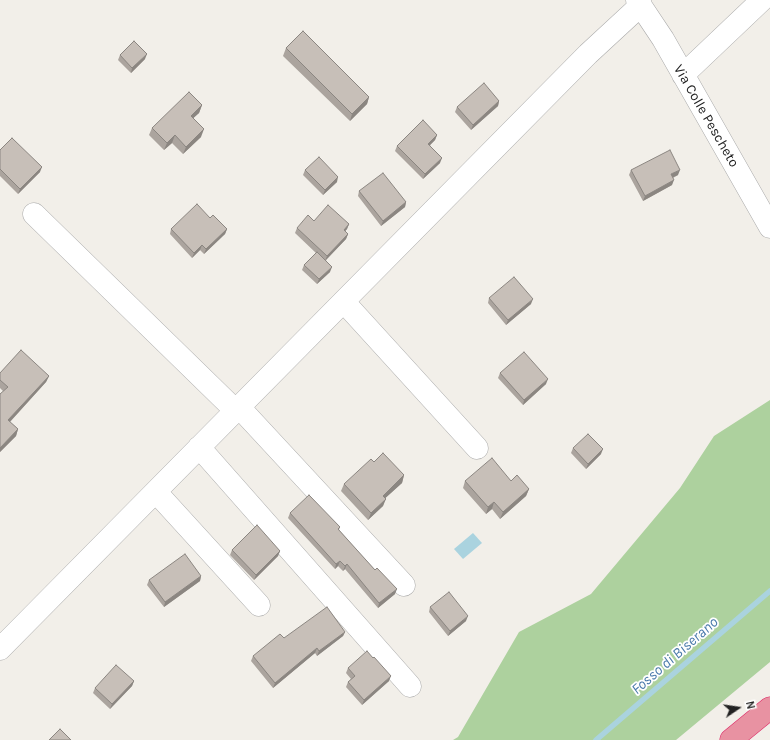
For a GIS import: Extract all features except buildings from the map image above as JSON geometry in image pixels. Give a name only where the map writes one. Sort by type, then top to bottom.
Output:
[{"type":"highway","points":[[731,740],[770,708]]},
{"type":"street","points":[[683,75],[762,0]]},
{"type":"street","points":[[0,649],[639,3]]},
{"type":"street","name":"Via Colle Pescheto","points":[[639,3],[659,33],[770,227]]},
{"type":"street","points":[[34,214],[235,412],[404,585]]},
{"type":"street","points":[[344,302],[477,448]]},
{"type":"street","points":[[235,412],[301,495]]},
{"type":"street","points":[[199,447],[410,686]]},
{"type":"street","points":[[156,492],[260,605]]},
{"type":"green space","points":[[770,400],[770,662],[676,740],[453,740],[458,737],[519,632],[591,594],[680,488],[714,436]]},
{"type":"water","points":[[473,533],[482,543],[463,559],[454,549]]},
{"type":"waterway","name":"Fosso di Biserano","points":[[596,740],[770,591]]}]
